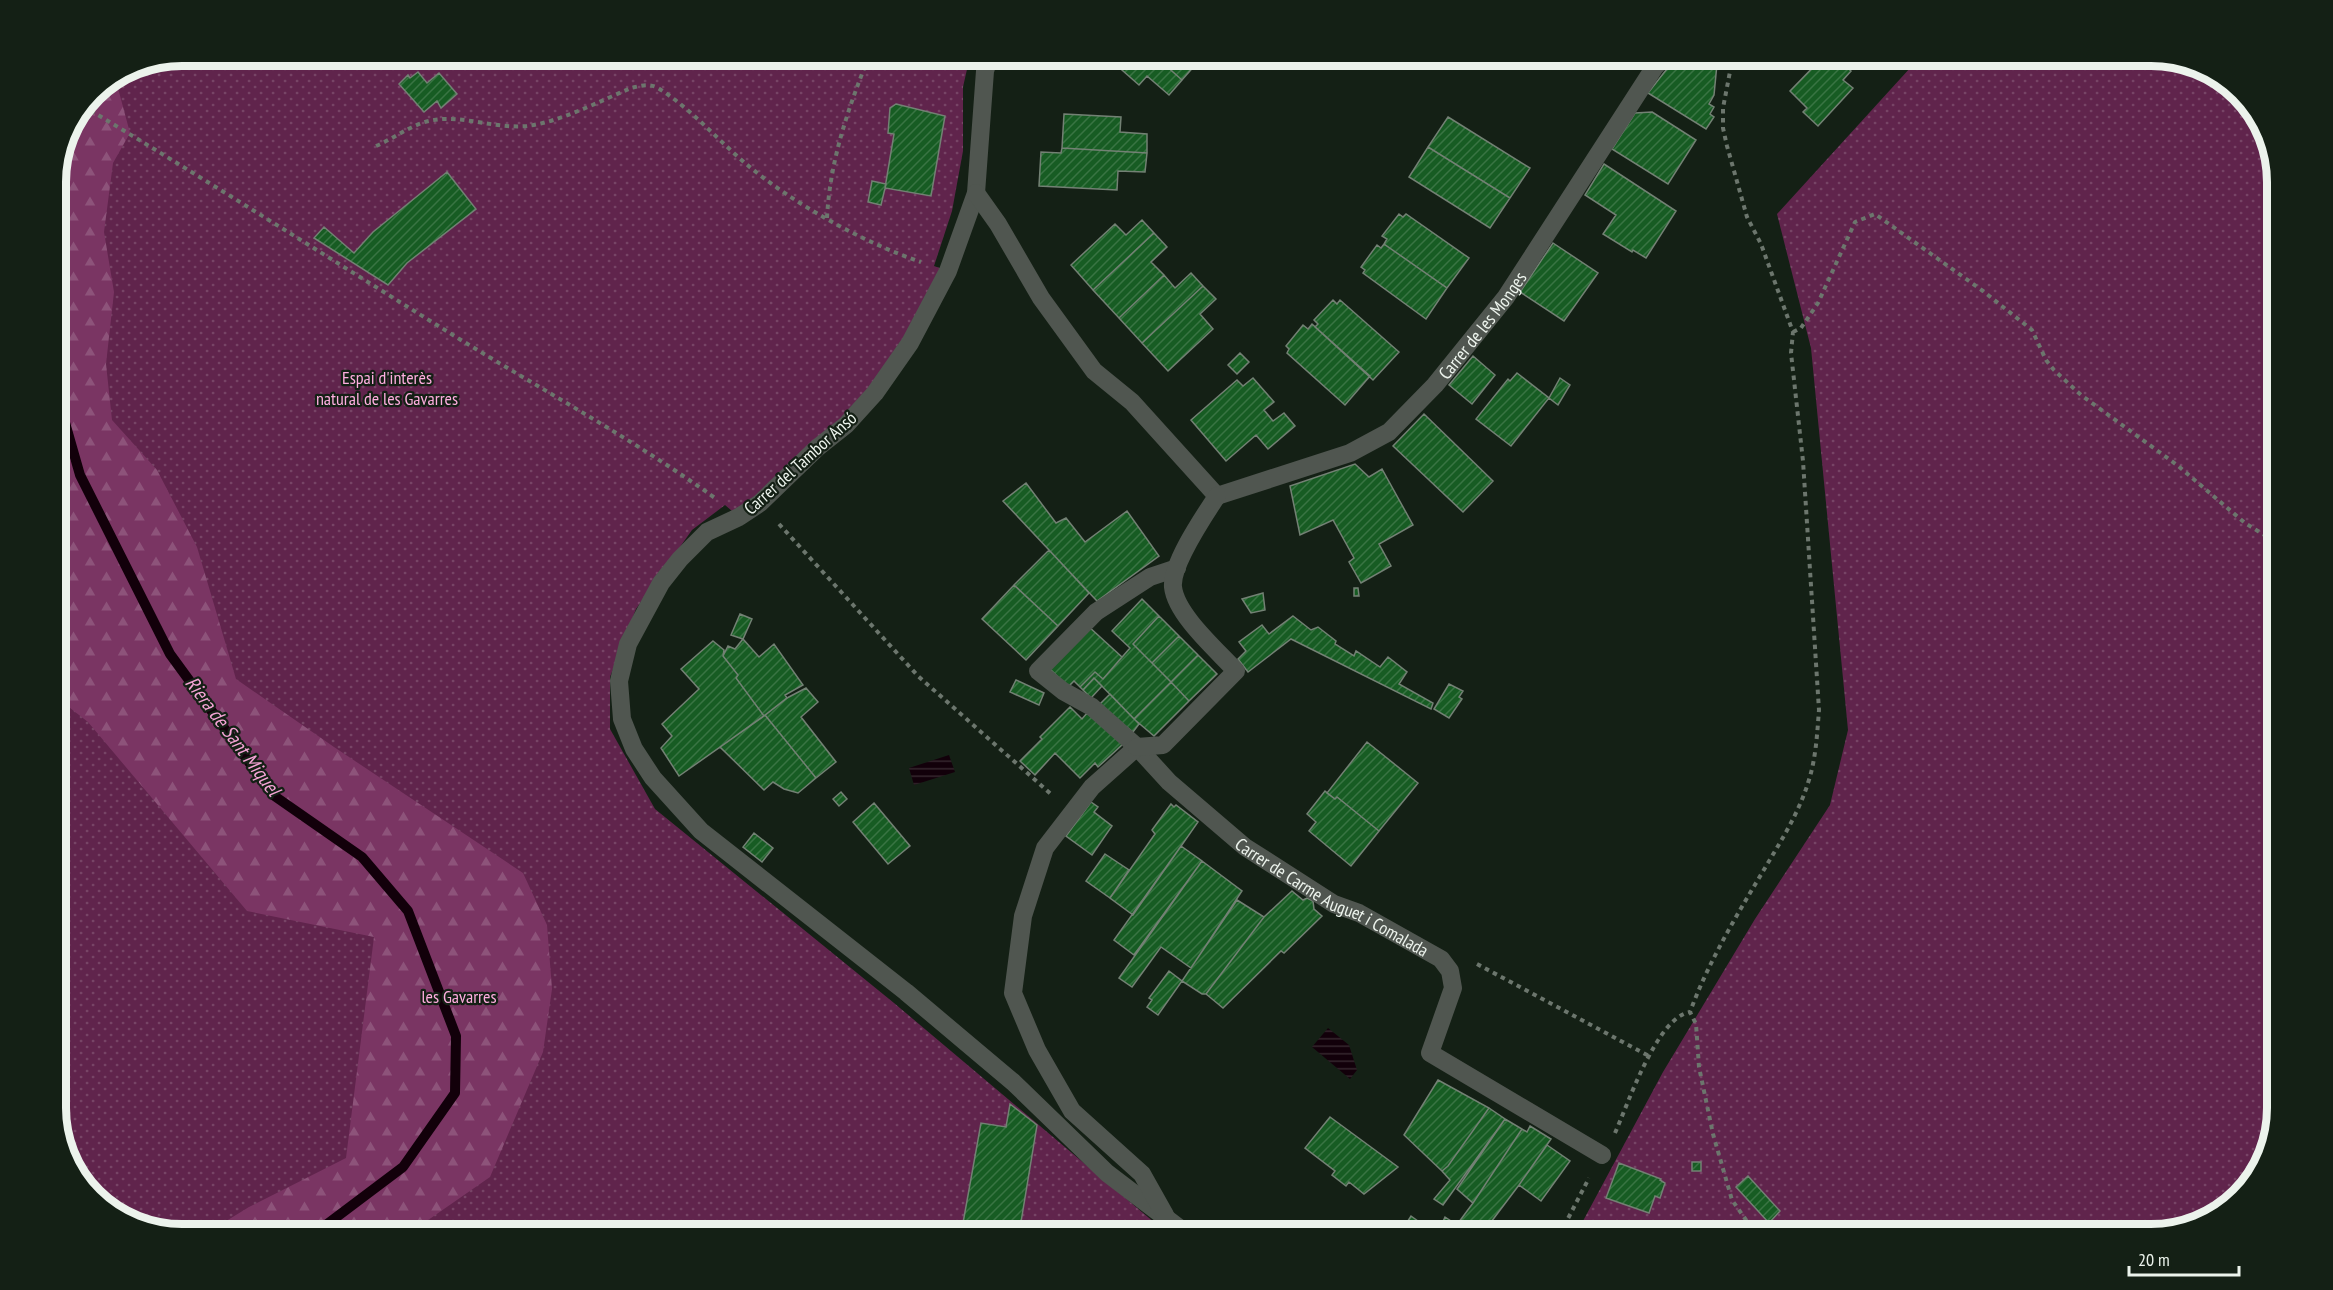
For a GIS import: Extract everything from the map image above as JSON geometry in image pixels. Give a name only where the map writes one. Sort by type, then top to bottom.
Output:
[{"type":"street","name":"Carrer del Tambor Ansó","points":[[987,66],[976,193],[948,271],[910,343],[875,393],[846,425],[817,448],[760,503],[739,517],[707,532],[680,558],[661,583],[628,644],[619,681],[622,719],[634,749],[652,778],[701,831],[933,1014],[1013,1082],[1107,1173],[1172,1224]]},
{"type":"street","name":"Carrer de les Monges","points":[[1217,496],[1350,453],[1389,432],[1435,385],[1506,297],[1658,66]]},
{"type":"street","points":[[976,193],[998,224],[1041,298],[1094,371],[1132,402],[1217,496],[1193,533],[1173,586],[1180,608],[1236,671],[1163,745],[1137,747],[1092,787],[1045,848],[1023,916],[1013,993],[1037,1050],[1072,1111],[1142,1174],[1168,1221]]},
{"type":"street","name":"Carrer de Carme Auguet i Comalada","points":[[1178,568],[1150,577],[1096,612],[1038,671],[1063,691],[1092,707],[1137,747],[1169,782],[1245,847],[1334,904],[1359,913],[1441,959],[1450,971],[1453,988],[1430,1053],[1602,1155]]},
{"type":"path","points":[[827,218],[829,185],[842,129],[865,66]]},
{"type":"path","points":[[1731,66],[1723,108],[1726,146],[1747,217],[1761,244],[1793,332],[1791,353],[1803,460],[1819,710],[1817,747],[1808,784],[1790,826],[1722,941],[1690,1012],[1696,1024],[1698,1067],[1713,1134],[1732,1200],[1749,1224]]},
{"type":"path","points":[[376,146],[410,128],[434,120],[452,119],[508,126],[536,124],[631,88],[647,85],[656,87],[698,119],[776,187],[876,245],[948,271]]},
{"type":"path","points":[[90,110],[195,172],[281,229],[687,479],[739,517]]},
{"type":"path","points":[[1793,332],[1801,328],[1818,303],[1855,222],[1875,214],[1983,291],[2032,330],[2046,360],[2081,395],[2177,465],[2245,523],[2267,537]]},
{"type":"path","points":[[760,503],[918,676],[1072,813]]},
{"type":"path","points":[[1441,959],[1468,960],[1649,1056]]},
{"type":"path","points":[[1565,1224],[1614,1134],[1655,1044],[1683,1013],[1690,1012]]},
{"type":"green space","name":"Espai d'interès natural de les Gavarres","points":[[182,66],[968,66],[963,87],[963,151],[952,211],[934,266],[948,271],[875,393],[739,517],[725,505],[692,530],[636,609],[610,677],[610,729],[655,809],[894,1003],[1156,1224],[182,1224],[152,1220],[137,1215],[117,1204],[95,1185],[86,1173],[72,1145],[66,1116],[66,174],[75,137],[90,111],[105,95],[117,86],[145,72]]},
{"type":"green space","points":[[1912,66],[2151,66],[2181,70],[2202,78],[2228,95],[2247,117],[2261,145],[2267,174],[2267,1116],[2261,1145],[2247,1173],[2238,1185],[2216,1204],[2188,1218],[2151,1224],[1581,1224],[1663,1072],[1755,919],[1830,805],[1848,730],[1811,348],[1777,214]]},
{"type":"green space","name":"les Gavarres","points":[[117,86],[130,133],[113,163],[104,232],[114,292],[106,364],[112,420],[157,470],[197,547],[236,679],[523,873],[547,925],[552,989],[543,1052],[490,1177],[422,1224],[221,1224],[249,1207],[346,1158],[374,937],[247,911],[88,722],[66,705],[66,174],[70,152],[82,124],[95,105]]},
{"type":"shaded area","points":[[949,755],[955,772],[914,785],[909,768]]},
{"type":"shaded area","points":[[1328,1028],[1349,1045],[1357,1070],[1350,1079],[1312,1047]]},
{"type":"building","points":[[1117,66],[1166,66],[1182,80],[1169,95],[1147,76],[1139,85]]},
{"type":"building","points":[[1166,66],[1194,66],[1182,80]]},
{"type":"building","points":[[1669,66],[1717,66],[1714,95],[1709,104],[1714,107],[1710,114],[1714,117],[1706,129],[1648,93]]},
{"type":"building","points":[[1814,66],[1845,66],[1851,71],[1843,80],[1853,88],[1818,126],[1803,112],[1807,108],[1790,91]]},
{"type":"building","points":[[418,72],[427,83],[439,73],[457,94],[441,108],[437,101],[424,112],[399,84],[408,75],[410,78]]},
{"type":"building","points":[[896,104],[945,116],[931,196],[885,188],[894,134],[888,133],[890,108]]},
{"type":"building","points":[[1652,112],[1696,140],[1668,184],[1612,149],[1635,113]]},
{"type":"building","points":[[1064,114],[1121,117],[1120,132],[1147,134],[1147,153],[1062,148]]},
{"type":"building","points":[[1448,117],[1530,168],[1510,198],[1428,147]]},
{"type":"building","points":[[1428,147],[1510,198],[1490,228],[1409,177]]},
{"type":"building","points":[[1062,148],[1147,153],[1145,172],[1118,171],[1117,190],[1039,186],[1041,152],[1061,153]]},
{"type":"building","points":[[1604,164],[1676,211],[1646,258],[1603,234],[1616,215],[1585,195]]},
{"type":"building","points":[[447,172],[476,209],[407,263],[388,285],[314,238],[324,227],[354,253],[373,232]]},
{"type":"building","points":[[872,181],[886,184],[881,205],[868,202]]},
{"type":"building","points":[[1399,214],[1403,217],[1406,214],[1469,258],[1447,288],[1384,244],[1387,239],[1382,236]]},
{"type":"building","points":[[1142,220],[1154,233],[1093,290],[1071,265],[1115,224],[1126,235]]},
{"type":"building","points":[[1154,233],[1167,247],[1151,262],[1164,275],[1119,318],[1093,290]]},
{"type":"building","points":[[1553,243],[1598,273],[1564,321],[1520,292]]},
{"type":"building","points":[[1384,244],[1447,288],[1426,319],[1363,273],[1365,270],[1361,267],[1377,245],[1381,248]]},
{"type":"building","points":[[1191,273],[1203,286],[1142,343],[1119,318],[1164,275],[1175,288]]},
{"type":"building","points":[[1203,286],[1216,299],[1200,314],[1213,329],[1168,371],[1142,343]]},
{"type":"building","points":[[1333,300],[1337,304],[1340,300],[1399,352],[1373,380],[1315,327],[1318,324],[1314,320]]},
{"type":"building","points":[[1312,324],[1370,376],[1345,405],[1287,353],[1289,349],[1286,346],[1303,325],[1308,329]]},
{"type":"building","points":[[1240,353],[1249,362],[1237,374],[1228,365]]},
{"type":"building","points":[[1473,356],[1495,375],[1472,404],[1449,385]]},
{"type":"building","points":[[1517,373],[1549,398],[1511,446],[1476,419],[1508,379],[1510,381]]},
{"type":"building","points":[[1253,378],[1274,402],[1264,410],[1273,421],[1284,413],[1295,426],[1268,449],[1256,435],[1226,461],[1191,420],[1237,380],[1243,386]]},
{"type":"building","points":[[1560,378],[1570,385],[1558,405],[1549,398]]},
{"type":"building","points":[[1424,414],[1493,481],[1463,512],[1393,446]]},
{"type":"building","points":[[1355,464],[1369,477],[1382,469],[1413,525],[1379,544],[1391,566],[1361,583],[1349,562],[1354,558],[1333,520],[1300,535],[1290,486]]},
{"type":"building","points":[[1026,483],[1056,523],[1066,518],[1085,542],[1127,511],[1159,556],[1097,601],[1003,501]]},
{"type":"building","points":[[1049,550],[1089,593],[1058,626],[1014,585]]},
{"type":"building","points":[[1014,585],[1058,626],[1026,660],[982,619]]},
{"type":"building","points":[[1354,588],[1358,588],[1359,596],[1354,596]]},
{"type":"building","points":[[1263,593],[1265,610],[1251,613],[1242,599]]},
{"type":"building","points":[[1142,599],[1159,616],[1133,644],[1171,682],[1134,719],[1094,678],[1083,690],[1080,687],[1095,672],[1103,679],[1130,648],[1112,631]]},
{"type":"building","points":[[740,614],[752,619],[743,639],[731,635]]},
{"type":"building","points":[[1159,616],[1179,636],[1152,663],[1133,644]]},
{"type":"building","points":[[1293,616],[1311,630],[1318,627],[1336,641],[1335,644],[1354,656],[1356,651],[1380,667],[1388,657],[1407,672],[1399,684],[1433,703],[1431,709],[1291,639],[1248,672],[1238,659],[1246,651],[1239,642],[1262,625],[1269,634]]},
{"type":"building","points":[[1088,626],[1122,657],[1103,679],[1095,672],[1080,687],[1074,681],[1068,687],[1049,668]]},
{"type":"building","points":[[1179,636],[1198,655],[1171,682],[1152,663]]},
{"type":"building","points":[[743,639],[759,657],[774,644],[803,685],[785,695],[787,698],[764,716],[723,656],[728,646],[735,649]]},
{"type":"building","points":[[713,641],[724,650],[723,656],[738,675],[736,678],[764,716],[679,776],[661,748],[672,736],[662,724],[699,689],[681,669]]},
{"type":"building","points":[[1198,655],[1217,674],[1189,701],[1171,682]]},
{"type":"building","points":[[1094,678],[1102,686],[1091,698],[1083,690]]},
{"type":"building","points":[[1016,680],[1044,693],[1039,705],[1010,692]]},
{"type":"building","points":[[1171,682],[1189,701],[1154,736],[1134,719]]},
{"type":"building","points":[[1449,684],[1463,691],[1459,697],[1462,699],[1449,718],[1434,709]]},
{"type":"building","points":[[806,688],[818,702],[801,717],[836,762],[816,778],[765,715],[787,698]]},
{"type":"building","points":[[1110,694],[1139,724],[1133,732],[1099,705]]},
{"type":"building","points":[[1070,707],[1082,719],[1087,713],[1123,744],[1098,767],[1095,763],[1080,778],[1055,753],[1035,775],[1020,761]]},
{"type":"building","points":[[765,715],[816,778],[798,793],[784,789],[773,782],[764,790],[720,747]]},
{"type":"building","points":[[1367,742],[1418,783],[1379,831],[1337,797],[1335,799],[1327,793]]},
{"type":"building","points":[[1325,791],[1335,799],[1337,797],[1379,831],[1351,866],[1309,831],[1316,822],[1307,814]]},
{"type":"building","points":[[841,792],[847,799],[839,806],[833,799]]},
{"type":"building","points":[[1091,802],[1098,807],[1094,812],[1112,826],[1092,855],[1066,836]]},
{"type":"building","points":[[874,803],[910,846],[888,864],[853,822]]},
{"type":"building","points":[[1171,804],[1174,807],[1176,805],[1198,822],[1133,915],[1110,898],[1155,834],[1152,830]]},
{"type":"building","points":[[754,833],[773,848],[762,862],[743,847]]},
{"type":"building","points":[[1181,846],[1202,861],[1134,955],[1114,940]]},
{"type":"building","points":[[1105,854],[1129,870],[1110,898],[1086,881]]},
{"type":"building","points":[[1202,861],[1242,891],[1191,968],[1161,947],[1132,987],[1119,978]]},
{"type":"building","points":[[1292,891],[1303,900],[1307,898],[1313,901],[1314,909],[1322,916],[1284,953],[1281,951],[1223,1008],[1206,994],[1264,917]]},
{"type":"building","points":[[1237,900],[1264,917],[1206,994],[1202,994],[1182,981]]},
{"type":"building","points":[[1169,971],[1182,981],[1158,1015],[1147,1007],[1152,1000],[1149,998]]},
{"type":"building","points":[[1438,1080],[1489,1108],[1448,1166],[1442,1171],[1404,1135]]},
{"type":"building","points":[[1010,1104],[1037,1125],[1021,1224],[963,1224],[981,1123],[1006,1127]]},
{"type":"building","points":[[1489,1108],[1505,1119],[1443,1205],[1434,1199],[1450,1180],[1442,1171],[1448,1166]]},
{"type":"building","points":[[1330,1117],[1398,1167],[1364,1194],[1349,1182],[1346,1186],[1332,1175],[1335,1171],[1305,1148]]},
{"type":"building","points":[[1505,1119],[1522,1129],[1473,1203],[1457,1189]]},
{"type":"building","points":[[1530,1126],[1551,1139],[1490,1224],[1457,1224],[1522,1129],[1527,1132]]},
{"type":"building","points":[[1547,1145],[1570,1161],[1541,1201],[1519,1185]]},
{"type":"building","points":[[1692,1162],[1701,1162],[1701,1171],[1692,1171]]},
{"type":"building","points":[[1619,1163],[1661,1179],[1665,1183],[1660,1198],[1655,1196],[1649,1213],[1606,1198]]},
{"type":"building","points":[[1748,1176],[1780,1211],[1769,1223],[1736,1187]]},
{"type":"building","points":[[1411,1216],[1422,1224],[1406,1224]]},
{"type":"building","points":[[1445,1217],[1456,1224],[1442,1224]]},
{"type":"waterway","name":"Riera de Sant Miquel","points":[[66,426],[80,475],[170,654],[273,795],[362,857],[408,911],[456,1036],[455,1093],[403,1167],[327,1224]]}]
